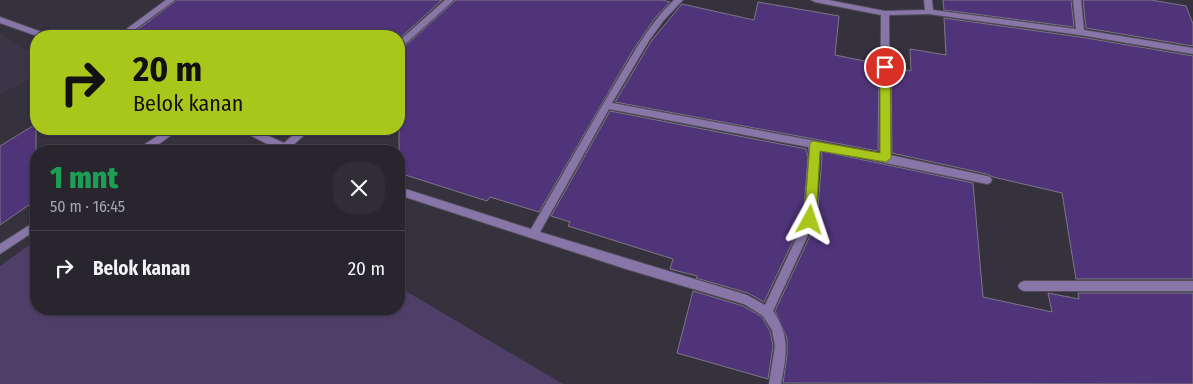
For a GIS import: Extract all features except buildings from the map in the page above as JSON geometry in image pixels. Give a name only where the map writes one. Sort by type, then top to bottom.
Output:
[{"type":"street","points":[[128,30],[170,0]]},
{"type":"street","points":[[405,41],[450,0]]},
{"type":"street","points":[[534,234],[606,105],[652,28],[665,12],[679,0]]},
{"type":"street","points":[[815,0],[885,13],[929,12],[1080,32],[1193,51]]},
{"type":"street","points":[[928,0],[929,12]]},
{"type":"street","points":[[1078,0],[1080,32]]},
{"type":"street","points":[[885,13],[886,158]]},
{"type":"street","points":[[0,20],[30,31]]},
{"type":"street","points":[[606,105],[813,146],[886,158],[987,180]]},
{"type":"street","points":[[151,145],[166,135]]},
{"type":"street","points":[[258,135],[280,145]]},
{"type":"street","points":[[292,145],[301,135]]},
{"type":"street","points":[[768,312],[810,220],[815,157],[813,146]]},
{"type":"street","points":[[405,193],[747,300],[768,312],[778,326],[782,346],[776,384]]},
{"type":"street","points":[[0,250],[30,229]]},
{"type":"street","points":[[1024,286],[1193,286]]},
{"type":"shaded area","points":[[0,33],[30,52],[30,78],[0,95]]},
{"type":"shaded area","points":[[30,244],[30,315],[405,315],[405,291],[563,384],[0,384],[0,266]]},
{"type":"route","points":[[810,220],[815,157],[813,146],[886,158],[885,67]]}]
